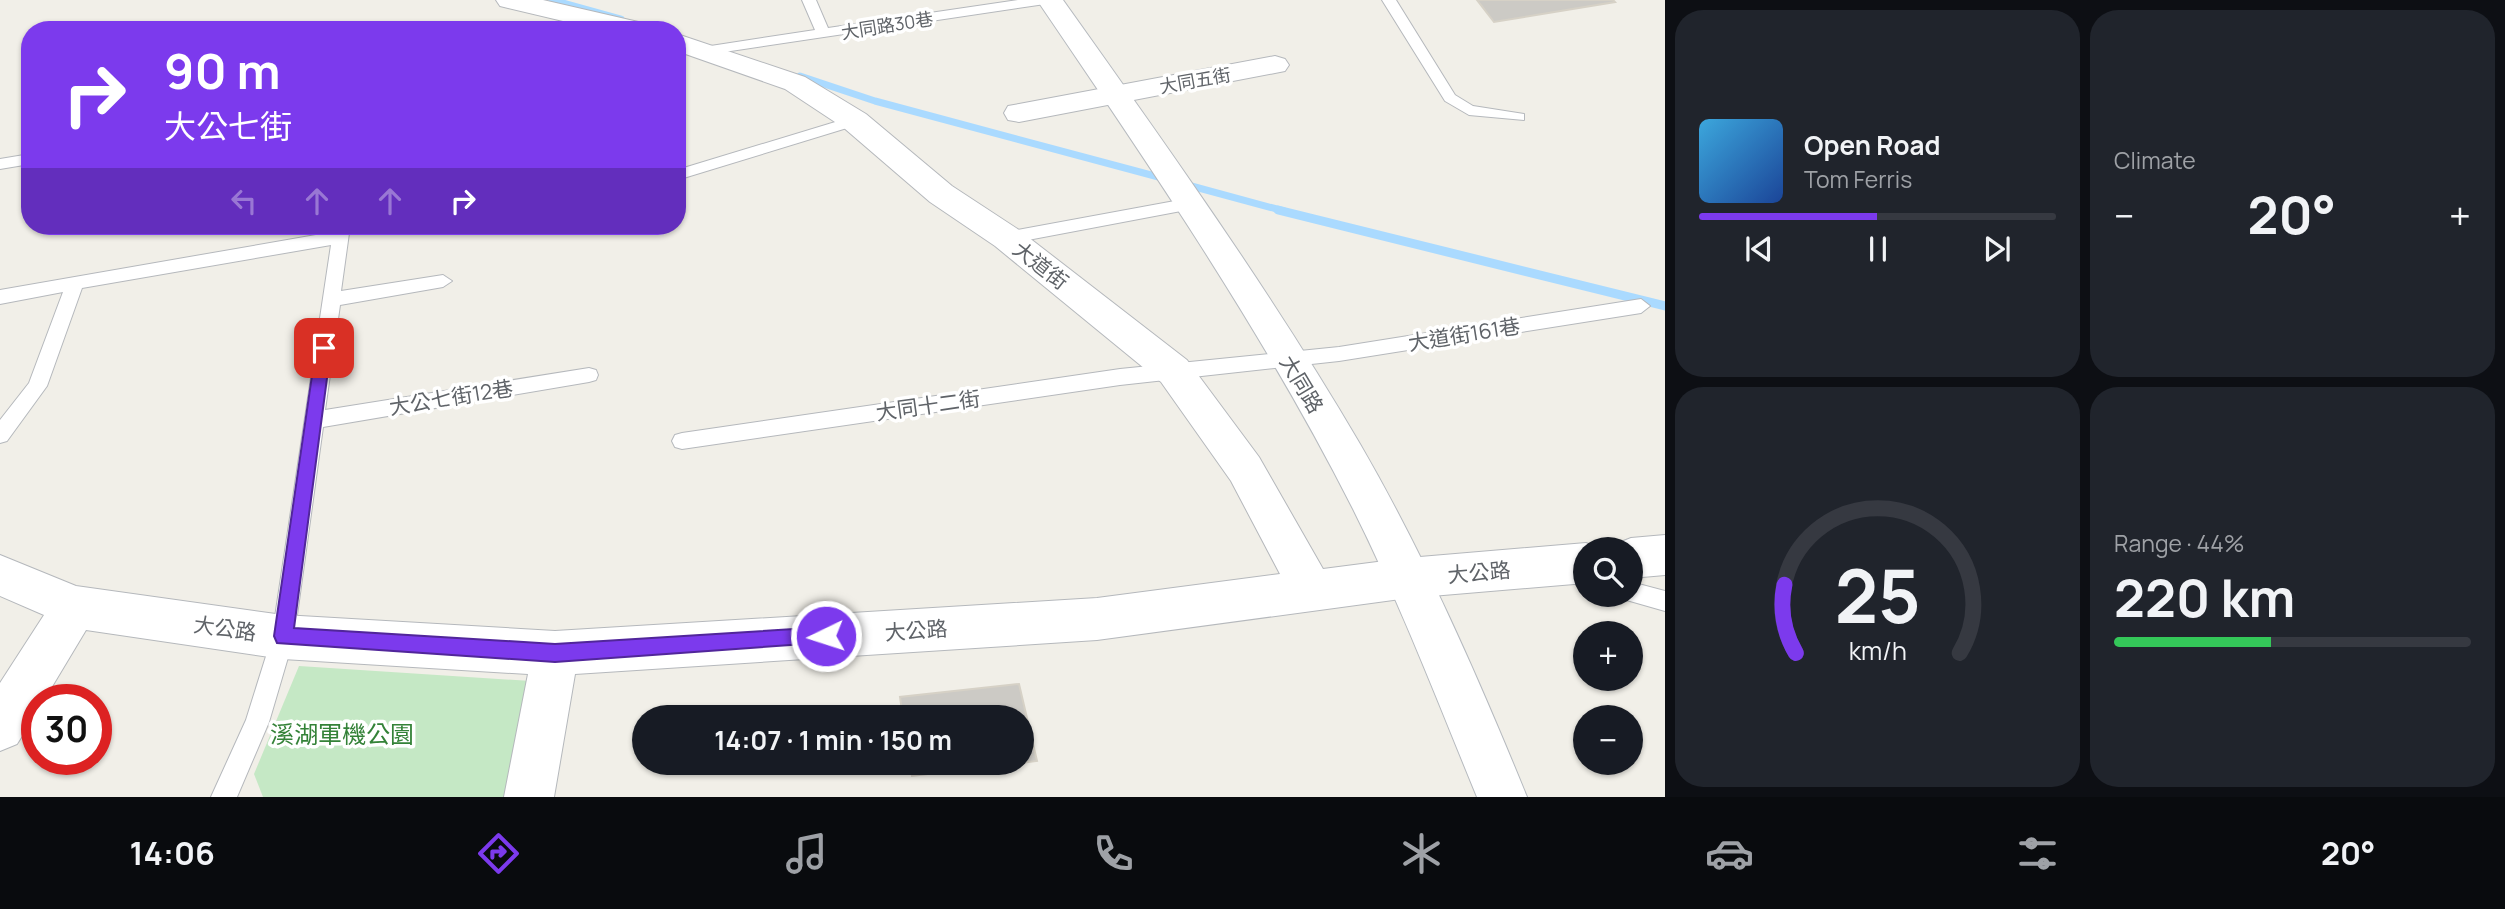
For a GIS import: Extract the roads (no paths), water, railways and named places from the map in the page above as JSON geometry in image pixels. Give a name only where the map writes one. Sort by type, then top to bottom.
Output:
[{"type":"street","points":[[509,0],[599,21]]},
{"type":"street","name":"大同路","points":[[1048,0],[1116,94],[1244,285],[1287,362],[1346,457],[1408,578],[1502,797]]},
{"type":"street","name":"大道街","points":[[705,48],[795,83],[855,121],[941,194],[1007,238],[1174,371],[1245,469],[1312,591]]},
{"type":"street","name":"大同五街","points":[[1019,113],[1275,65]]},
{"type":"street","points":[[1643,557],[1665,555]]},
{"type":"street","name":"大公路","points":[[0,575],[75,607],[284,636],[555,653],[1097,619],[1408,578],[1573,564]]},
{"type":"street","points":[[0,727],[75,607]]},
{"type":"street","points":[[529,797],[555,653]]},
{"type":"lane","points":[[809,0],[824,35]]},
{"type":"lane","name":"大同路30巷","points":[[705,48],[824,35],[1048,0]]},
{"type":"lane","points":[[1389,0],[1450,98],[1469,110],[1518,117]]},
{"type":"lane","points":[[686,172],[855,121]]},
{"type":"lane","points":[[0,164],[21,160]]},
{"type":"lane","points":[[1007,238],[1181,189]]},
{"type":"lane","points":[[0,297],[322,235]]},
{"type":"lane","points":[[224,797],[257,722],[284,636],[341,235]]},
{"type":"lane","points":[[330,300],[443,281]]},
{"type":"lane","points":[[0,435],[37,386],[75,284]]},
{"type":"lane","name":"大道街161巷","points":[[1174,371],[1287,362],[1641,306]]},
{"type":"lane","name":"大同十二街","points":[[682,441],[1174,371]]},
{"type":"lane","name":"大公七街12巷","points":[[314,420],[589,374]]},
{"type":"lane","points":[[1532,568],[1573,578]]},
{"type":"lane","points":[[1643,595],[1665,601]]},
{"type":"waterway","points":[[552,0],[621,19]]},
{"type":"waterway","points":[[800,76],[875,101],[1166,179]]},
{"type":"waterway","points":[[1184,184],[1284,211]]},
{"type":"waterway","points":[[1278,210],[1665,306]]},
{"type":"park label","name":"溪湖軍機公園","points":[[342,733]]}]
